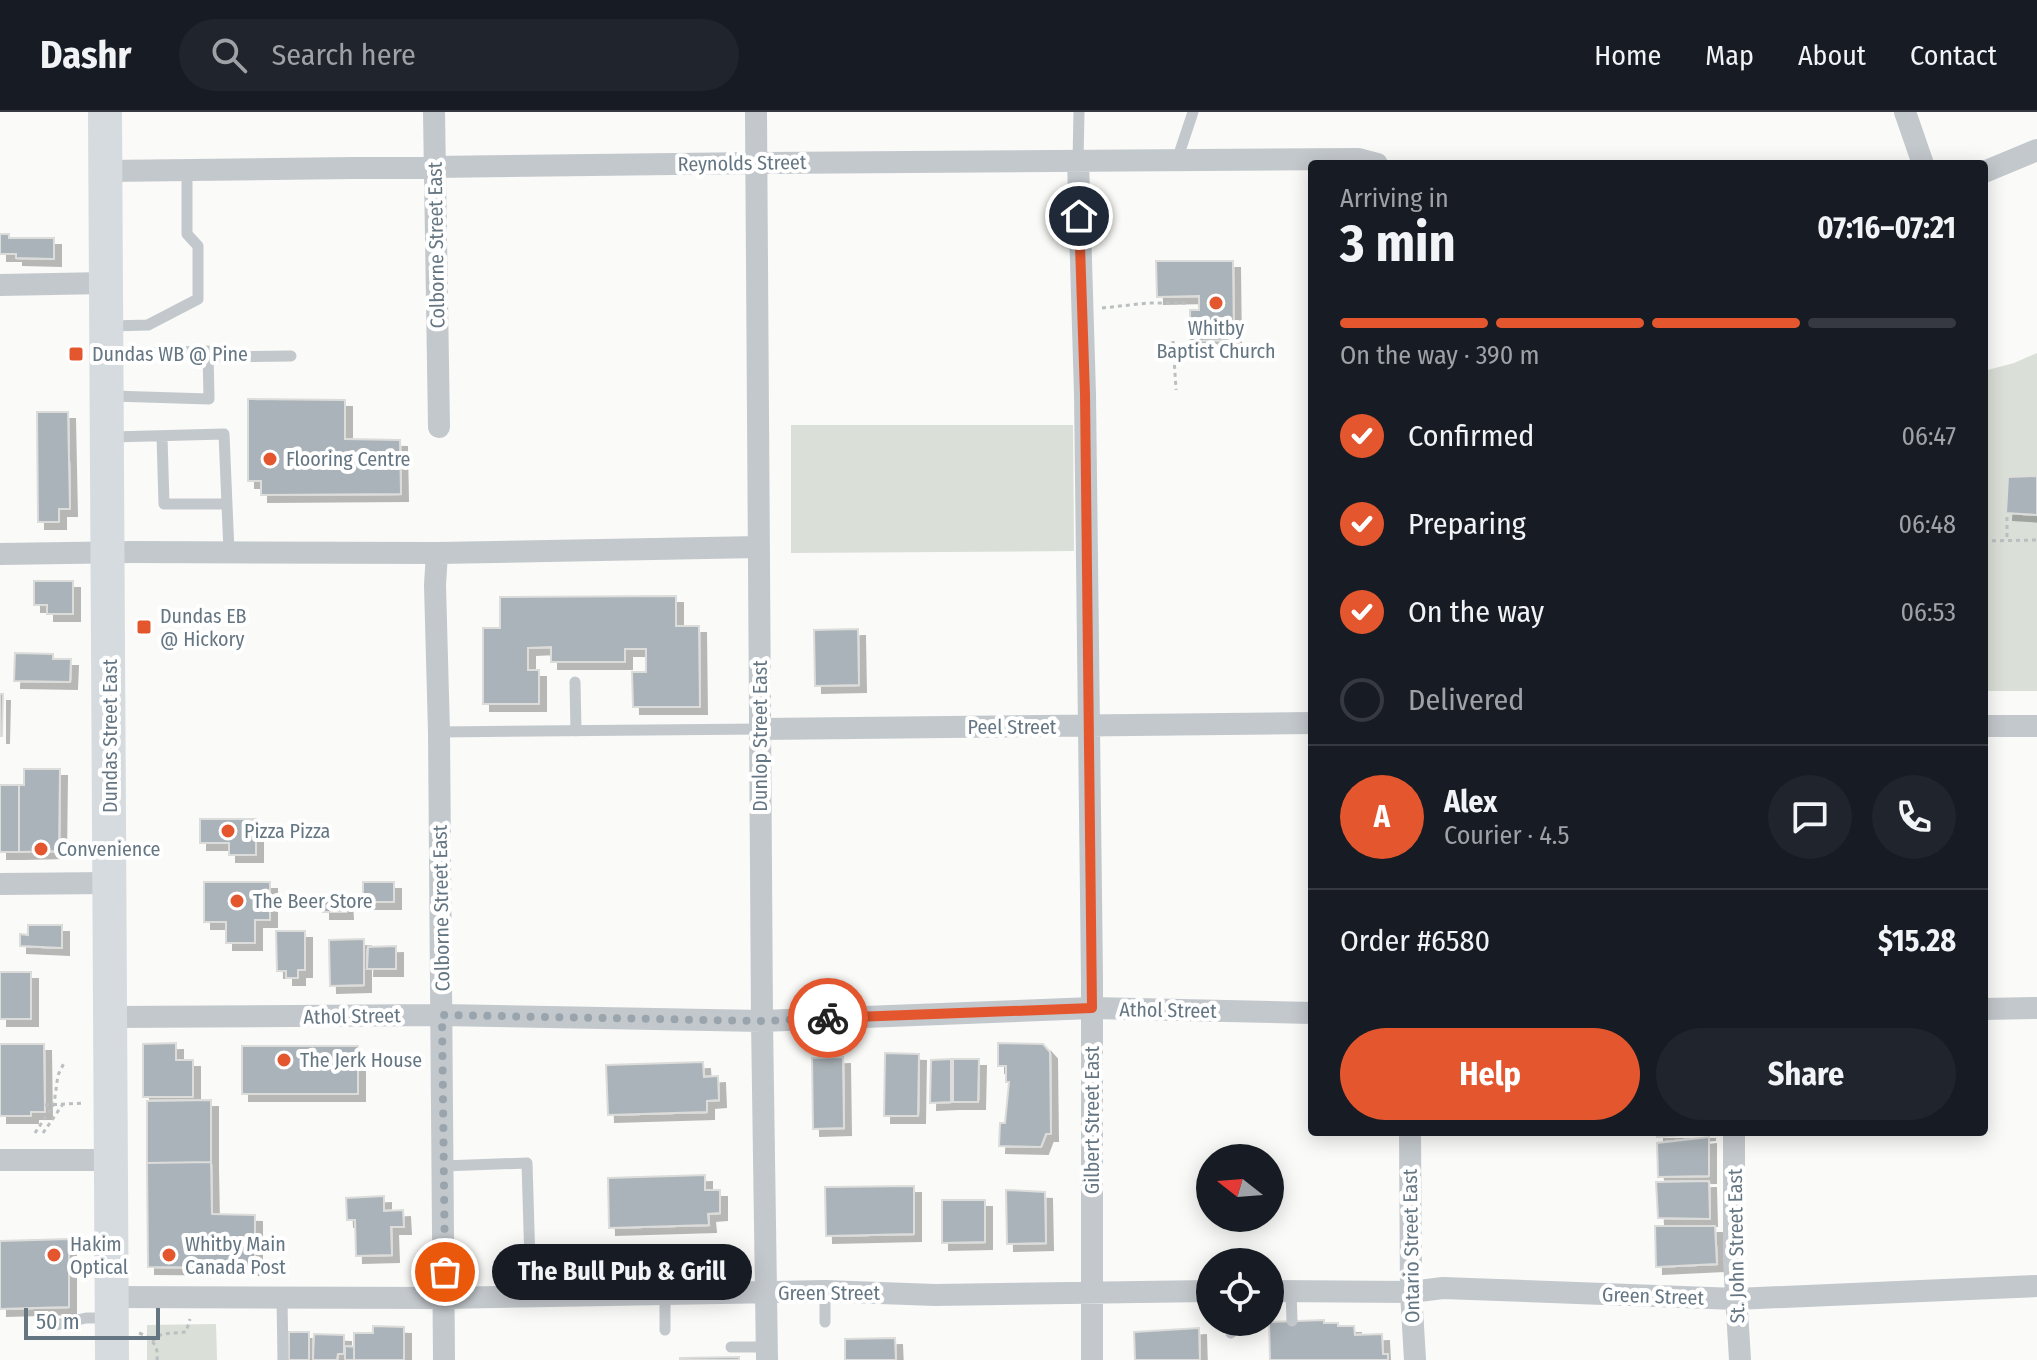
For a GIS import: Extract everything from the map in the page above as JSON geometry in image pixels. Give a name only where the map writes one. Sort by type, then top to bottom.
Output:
[{"type":"main road","name":"Dundas Street East","points":[[105,112],[112,1160],[121,1316],[112,1360]]},
{"type":"street","name":"Colborne Street East","points":[[434,112],[439,427]]},
{"type":"street","name":"Dunlop Street East","points":[[756,112],[767,1354]]},
{"type":"street","points":[[1905,112],[1922,160]]},
{"type":"street","points":[[1988,170],[2037,150]]},
{"type":"street","name":"Reynolds Street","points":[[106,171],[1362,160]]},
{"type":"street","name":"Gilbert Street East","points":[[1078,161],[1092,1008],[1092,1360]]},
{"type":"street","points":[[0,285],[106,283]]},
{"type":"street","points":[[0,554],[437,553],[759,547]]},
{"type":"street","name":"Colborne Street East","points":[[437,553],[444,1360]]},
{"type":"street","name":"Peel Street","points":[[760,729],[1308,723]]},
{"type":"street","points":[[1988,726],[2037,726]]},
{"type":"street","points":[[0,884],[110,883]]},
{"type":"street","name":"Athol Street","points":[[112,1017],[442,1015],[762,1021],[1092,1008],[1308,1013]]},
{"type":"street","points":[[1988,1009],[2037,1008]]},
{"type":"street","name":"Ontario Street East","points":[[1410,1136],[1411,1292],[1415,1360]]},
{"type":"street","name":"St. John Street East","points":[[1734,1136],[1740,1360]]},
{"type":"street","points":[[0,1160],[112,1160]]},
{"type":"street","name":"Green Street","points":[[1284,1291],[1411,1292],[1443,1288],[1736,1299],[2037,1286]]},
{"type":"street","name":"Green Street","points":[[121,1316],[282,1298],[825,1291],[935,1295],[1196,1291]]},
{"type":"lane","points":[[1078,161],[1079,112]]},
{"type":"lane","points":[[1177,160],[1193,112]]},
{"type":"lane","points":[[106,340],[148,325],[198,299],[198,246],[187,234],[187,170]]},
{"type":"lane","points":[[106,340],[208,351],[209,399],[106,396]]},
{"type":"lane","points":[[208,357],[291,356]]},
{"type":"lane","points":[[107,438],[224,434],[229,552]]},
{"type":"lane","points":[[162,436],[164,504],[227,504]]},
{"type":"lane","points":[[575,682],[576,731]]},
{"type":"lane","points":[[439,732],[760,729]]},
{"type":"lane","points":[[443,1166],[527,1163],[531,1297]]},
{"type":"lane","points":[[825,1291],[825,1322]]},
{"type":"lane","points":[[665,1295],[665,1330]]},
{"type":"lane","points":[[282,1298],[283,1360]]},
{"type":"lane","points":[[1284,1299],[1292,1321]]},
{"type":"lane","points":[[56,1325],[86,1318],[121,1316]]},
{"type":"lane","points":[[731,1347],[767,1354]]},
{"type":"path","points":[[1082,311],[1148,303],[1188,303]]},
{"type":"path","points":[[1173,341],[1176,390]]},
{"type":"path","points":[[2007,517],[2007,541]]},
{"type":"path","points":[[1988,541],[2037,540]]},
{"type":"path","points":[[35,1133],[54,1104],[58,1075],[64,1063]]},
{"type":"path","points":[[45,1105],[85,1103]]},
{"type":"path","points":[[43,1133],[63,1104]]},
{"type":"path","points":[[121,1316],[152,1341],[157,1350],[157,1360]]},
{"type":"path","points":[[152,1341],[162,1334],[186,1332],[190,1319]]},
{"type":"shaded area","points":[[2037,353],[2037,691],[1988,691],[1988,370]]},
{"type":"shaded area","points":[[791,425],[1073,425],[1074,551],[791,553]]},
{"type":"shaded area","points":[[216,1324],[217,1360],[147,1360],[147,1325]]},
{"type":"building","points":[[0,234],[9,234],[9,238],[54,238],[54,259],[16,258],[16,254],[0,254]]},
{"type":"building","name":"Whitby Baptist Church","points":[[1156,261],[1233,261],[1234,340],[1190,341],[1190,310],[1199,310],[1199,296],[1157,297]]},
{"type":"building","points":[[248,399],[345,400],[345,439],[400,440],[401,494],[261,495],[261,481],[248,481]]},
{"type":"building","points":[[37,412],[68,412],[70,509],[59,509],[59,522],[38,522]]},
{"type":"building","points":[[2037,476],[2037,515],[2006,513],[2008,477]]},
{"type":"building","points":[[34,581],[73,581],[73,614],[47,614],[47,605],[34,605]]},
{"type":"building","points":[[676,596],[676,626],[699,626],[700,707],[633,707],[632,672],[646,672],[646,649],[625,649],[625,662],[551,662],[551,647],[528,648],[528,670],[539,670],[539,704],[483,704],[483,628],[500,628],[500,597]]},
{"type":"building","points":[[858,629],[859,685],[815,686],[814,630]]},
{"type":"building","points":[[15,653],[53,654],[53,659],[71,659],[70,682],[14,681]]},
{"type":"building","points":[[0,694],[3,694],[2,736],[0,736]]},
{"type":"building","points":[[24,769],[60,769],[59,851],[19,852],[19,785],[24,785]]},
{"type":"building","points":[[0,785],[19,785],[19,852],[0,852]]},
{"type":"building","name":"Pizza Pizza","points":[[200,819],[256,819],[256,855],[229,855],[229,843],[200,843]]},
{"type":"building","name":"The Beer Store","points":[[204,882],[270,882],[270,920],[255,920],[255,943],[226,943],[226,922],[204,922]]},
{"type":"building","points":[[363,882],[394,882],[394,902],[363,902]]},
{"type":"building","points":[[323,895],[345,895],[346,912],[323,912]]},
{"type":"building","points":[[28,925],[62,925],[62,948],[20,946],[20,934],[28,935]]},
{"type":"building","points":[[276,931],[305,931],[305,970],[298,970],[298,978],[286,978],[286,971],[277,971]]},
{"type":"building","points":[[364,939],[364,985],[330,986],[329,940]]},
{"type":"building","points":[[396,946],[396,969],[367,969],[368,947]]},
{"type":"building","points":[[0,972],[31,972],[31,1019],[0,1019]]},
{"type":"building","points":[[176,1043],[176,1060],[193,1060],[193,1097],[143,1097],[143,1044]]},
{"type":"building","points":[[998,1043],[1043,1044],[1050,1052],[1051,1134],[1046,1134],[1041,1147],[999,1146],[1000,1123],[1005,1123],[1009,1082],[1006,1082],[1006,1066],[998,1066]]},
{"type":"building","points":[[0,1044],[44,1044],[45,1112],[31,1112],[31,1116],[0,1116]]},
{"type":"building","points":[[242,1046],[358,1046],[358,1094],[242,1094]]},
{"type":"building","points":[[885,1053],[919,1054],[918,1116],[884,1116]]},
{"type":"building","points":[[843,1057],[844,1128],[813,1129],[812,1058]]},
{"type":"building","points":[[951,1059],[951,1102],[930,1103],[931,1060]]},
{"type":"building","points":[[953,1059],[979,1059],[978,1102],[953,1102]]},
{"type":"building","points":[[703,1062],[704,1077],[718,1076],[719,1100],[707,1101],[707,1112],[608,1115],[606,1065]]},
{"type":"building","points":[[211,1100],[211,1162],[147,1163],[147,1101]]},
{"type":"building","points":[[1709,1137],[1709,1176],[1658,1177],[1657,1143]]},
{"type":"building","points":[[211,1162],[212,1214],[255,1215],[255,1268],[148,1267],[147,1163]]},
{"type":"building","points":[[705,1175],[705,1190],[720,1190],[720,1213],[708,1214],[709,1225],[609,1228],[608,1178]]},
{"type":"building","points":[[1709,1181],[1710,1219],[1658,1218],[1656,1182]]},
{"type":"building","points":[[914,1186],[914,1234],[826,1236],[825,1187]]},
{"type":"building","points":[[1006,1190],[1045,1192],[1046,1243],[1007,1244]]},
{"type":"building","points":[[384,1196],[384,1211],[403,1210],[404,1227],[391,1227],[392,1255],[356,1256],[355,1220],[347,1220],[346,1198]]},
{"type":"building","points":[[942,1200],[985,1200],[985,1242],[942,1243]]},
{"type":"building","points":[[1655,1226],[1715,1226],[1717,1264],[1656,1267]]},
{"type":"building","points":[[69,1239],[69,1307],[0,1309],[0,1241]]},
{"type":"building","points":[[1324,1320],[1324,1323],[1338,1323],[1338,1326],[1354,1326],[1355,1335],[1382,1334],[1383,1354],[1388,1354],[1388,1360],[1270,1360],[1269,1336],[1284,1336],[1284,1321]]},
{"type":"building","points":[[373,1326],[404,1327],[404,1360],[354,1360],[354,1333],[373,1333]]},
{"type":"building","points":[[1196,1328],[1200,1360],[1135,1360],[1134,1332]]},
{"type":"building","points":[[289,1332],[309,1332],[309,1360],[289,1360]]},
{"type":"building","points":[[314,1334],[344,1335],[344,1354],[338,1354],[337,1360],[313,1360]]},
{"type":"building","points":[[895,1338],[896,1360],[845,1360],[845,1339]]},
{"type":"building","points":[[345,1346],[354,1347],[354,1360],[345,1360]]},
{"type":"building","points":[[739,1357],[739,1360],[680,1360],[680,1358]]},
{"type":"way so far","points":[[445,1272],[442,1015],[762,1021],[828,1018]]},
{"type":"place","name":"Whitby Baptist Church","points":[[1216,303]]},
{"type":"place","name":"Dundas WB @ Pine","points":[[76,354]]},
{"type":"place","name":"Flooring Centre","points":[[270,459]]},
{"type":"place","name":"Dundas EB @ Hickory","points":[[144,627]]},
{"type":"place","name":"Pizza Pizza","points":[[228,831]]},
{"type":"place","name":"Convenience","points":[[41,849]]},
{"type":"place","name":"The Beer Store","points":[[237,901]]},
{"type":"place","name":"The Jerk House","points":[[284,1060]]},
{"type":"place","name":"Hakim Optical","points":[[54,1255]]},
{"type":"place","name":"Whitby Main Canada Post","points":[[169,1255]]},
{"type":"place","name":"The Bull Pub & Grill","points":[[445,1272]]},
{"type":"route","points":[[828,1018],[1092,1008],[1085,394],[1079,216]]}]
